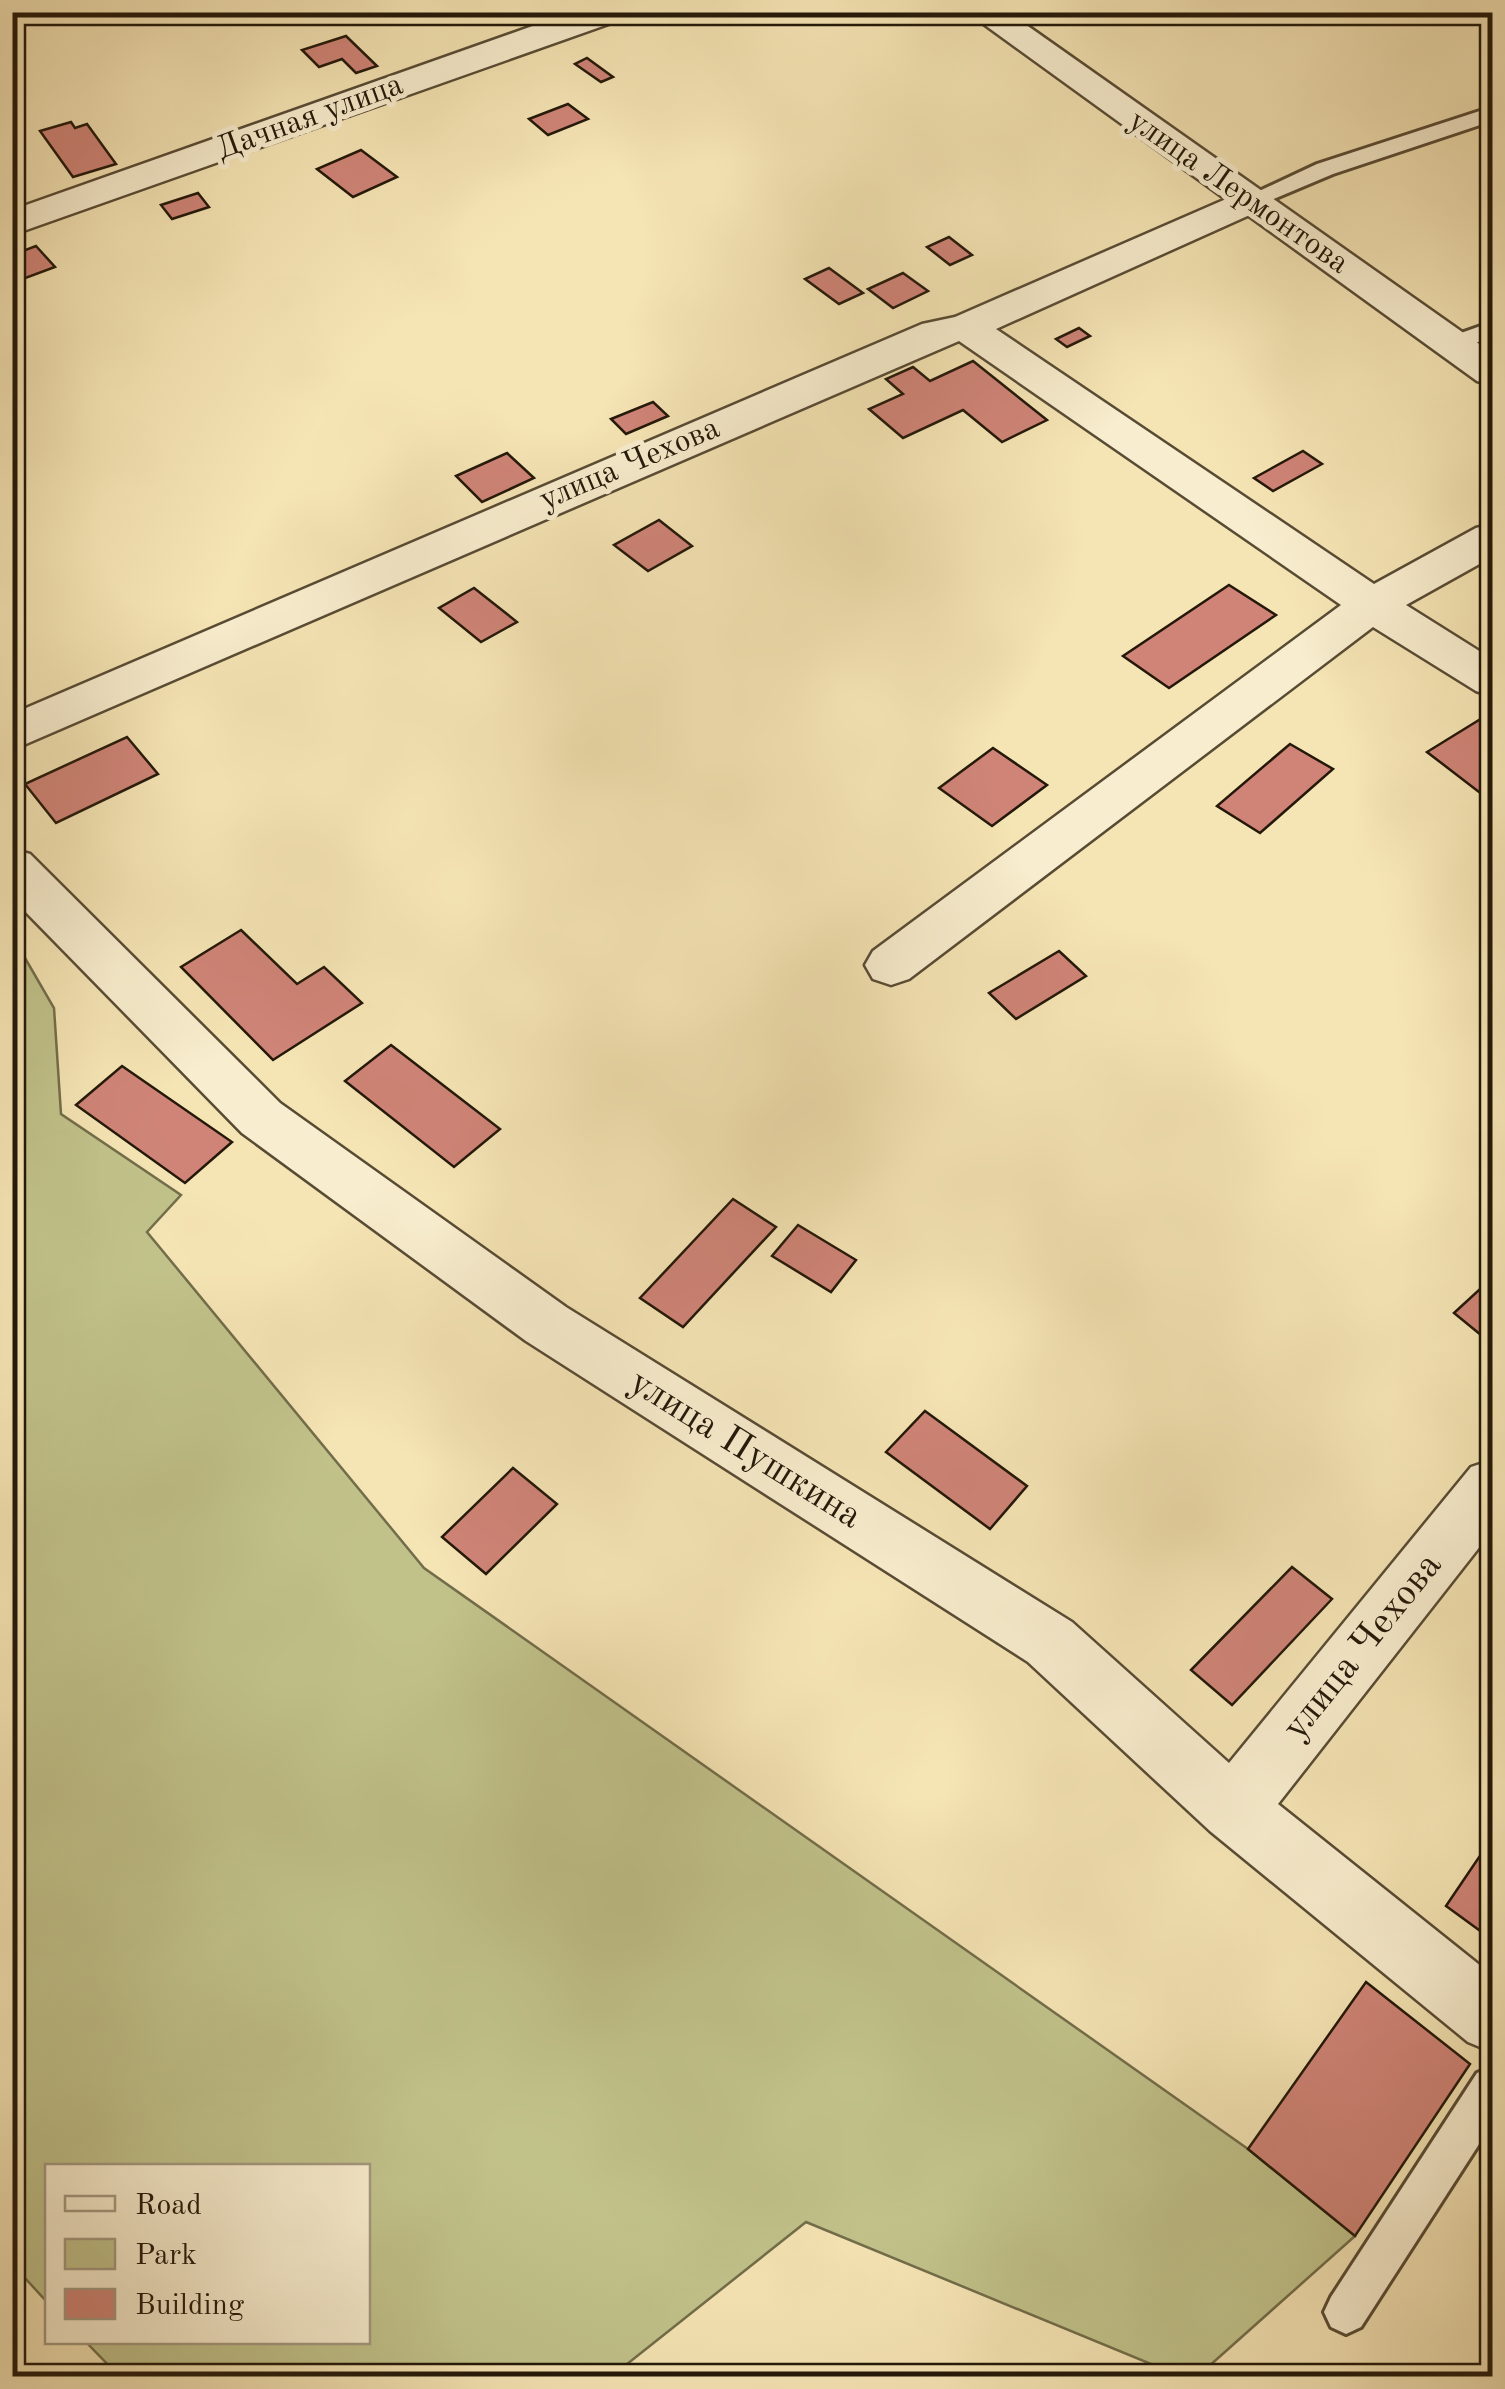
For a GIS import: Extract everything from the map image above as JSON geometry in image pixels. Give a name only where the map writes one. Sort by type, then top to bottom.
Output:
[{"type":"street","name":"Дачная улица","points":[[12,223],[607,12]]},
{"type":"street","name":"улица Лермонтова","points":[[984,12],[1492,372]]},
{"type":"street","name":"улица Чехова","points":[[12,733],[918,341],[966,327],[1250,202]]},
{"type":"street","points":[[966,327],[1372,605],[1492,680]]},
{"type":"street","points":[[891,965],[1372,605],[1492,538]]},
{"type":"street","name":"улица Пушкина","points":[[12,867],[261,1118],[546,1324],[1050,1642],[1233,1809],[1492,2018]]},
{"type":"street","name":"улица Чехова","points":[[1233,1809],[1492,1486]]},
{"type":"lane","points":[[1250,202],[1325,169],[1492,114]]},
{"type":"lane","points":[[1453,344],[1492,329]]},
{"type":"lane","points":[[1346,2312],[1492,2088]]},
{"type":"green space","points":[[14,939],[54,1008],[61,1114],[181,1195],[147,1232],[424,1568],[1248,2149],[1355,2236],[1198,2376],[1180,2376],[806,2222],[612,2376],[119,2376],[88,2344],[370,2344],[370,2164],[45,2164],[45,2300],[13,2265]]},
{"type":"building","points":[[346,36],[377,66],[356,73],[342,59],[319,67],[302,50]]},
{"type":"building","points":[[587,58],[613,77],[601,82],[575,64]]},
{"type":"building","points":[[568,104],[588,119],[548,135],[529,119]]},
{"type":"building","points":[[71,122],[75,128],[87,124],[116,164],[73,177],[40,131]]},
{"type":"building","points":[[361,150],[397,177],[353,197],[317,169]]},
{"type":"building","points":[[198,193],[209,207],[172,219],[161,205]]},
{"type":"building","points":[[949,237],[972,255],[950,265],[927,247]]},
{"type":"building","points":[[36,246],[55,267],[12,283],[12,255]]},
{"type":"building","points":[[829,268],[863,293],[839,304],[805,279]]},
{"type":"building","points":[[903,273],[928,291],[893,308],[868,289]]},
{"type":"building","points":[[1079,328],[1090,336],[1067,347],[1056,339]]},
{"type":"building","points":[[973,361],[1047,420],[1002,442],[963,410],[903,438],[869,409],[903,394],[886,379],[913,367],[930,381]]},
{"type":"building","points":[[653,402],[668,416],[626,434],[611,419]]},
{"type":"building","points":[[1303,451],[1322,464],[1273,491],[1254,478]]},
{"type":"building","points":[[507,453],[534,478],[482,502],[456,476]]},
{"type":"building","points":[[659,520],[692,546],[648,571],[614,545]]},
{"type":"building","points":[[1229,585],[1276,615],[1169,688],[1123,656]]},
{"type":"building","points":[[474,588],[517,622],[481,642],[439,608]]},
{"type":"building","points":[[1479,720],[1492,730],[1492,802],[1427,752]]},
{"type":"building","points":[[127,737],[158,774],[56,823],[25,784]]},
{"type":"building","points":[[1290,744],[1333,769],[1260,833],[1217,806]]},
{"type":"building","points":[[993,748],[1047,785],[992,826],[939,788]]},
{"type":"building","points":[[241,930],[297,984],[324,967],[362,1003],[273,1060],[181,967]]},
{"type":"building","points":[[1059,951],[1086,976],[1016,1019],[989,993]]},
{"type":"building","points":[[391,1045],[500,1129],[454,1167],[345,1081]]},
{"type":"building","points":[[122,1066],[232,1142],[185,1183],[76,1105]]},
{"type":"building","points":[[733,1199],[776,1227],[683,1327],[640,1298]]},
{"type":"building","points":[[798,1225],[856,1260],[831,1292],[772,1256]]},
{"type":"building","points":[[1492,1278],[1492,1344],[1454,1313]]},
{"type":"building","points":[[925,1411],[1027,1486],[990,1529],[886,1452]]},
{"type":"building","points":[[513,1468],[557,1504],[486,1574],[442,1537]]},
{"type":"building","points":[[1292,1567],[1332,1599],[1232,1705],[1191,1670]]},
{"type":"building","points":[[1492,1838],[1492,1934],[1490,1938],[1446,1906]]},
{"type":"building","points":[[1366,1982],[1470,2064],[1355,2236],[1248,2149]]}]
